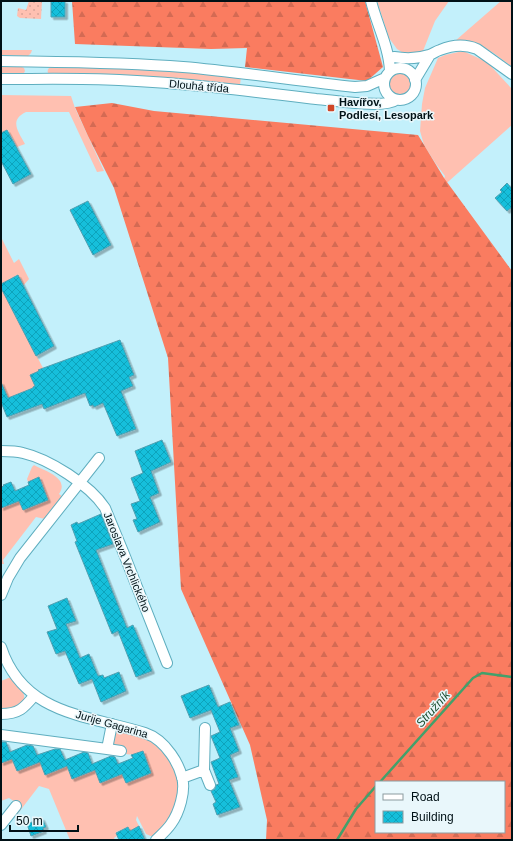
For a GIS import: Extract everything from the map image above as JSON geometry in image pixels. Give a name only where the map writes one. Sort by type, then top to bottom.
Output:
[{"type":"street","points":[[371,1],[391,53],[402,68]]},
{"type":"street","points":[[391,53],[408,59],[430,55],[447,47],[472,47],[512,74]]},
{"type":"street","points":[[387,75],[394,69],[402,68],[408,70],[415,80],[416,87],[411,95],[402,100],[391,98],[387,94],[384,89],[384,84],[391,53]]},
{"type":"street","points":[[415,80],[430,55]]},
{"type":"street","points":[[402,68],[417,58]]},
{"type":"street","name":"Dlouhá třída","points":[[1,62],[168,66],[355,87],[367,86],[387,75]]},
{"type":"street","name":"Dlouhá třída","points":[[1,79],[118,80],[197,86],[360,103],[387,104],[396,100]]},
{"type":"street","name":"Jaroslava Vrchlického","points":[[1,451],[24,453],[57,468],[80,483],[97,498],[105,508],[167,663]]},
{"type":"street","points":[[1,595],[8,578],[20,558],[99,458]]},
{"type":"street","name":"Jurije Gagarina","points":[[1,647],[10,669],[34,696],[60,709],[145,733],[158,739],[166,747],[174,759],[183,783],[181,800],[177,814],[171,824],[156,840]]},
{"type":"street","points":[[1,714],[12,713],[20,710],[34,696]]},
{"type":"street","points":[[107,749],[112,724]]},
{"type":"street","points":[[205,728],[204,770],[210,785]]},
{"type":"street","points":[[1,735],[121,751]]},
{"type":"street","points":[[182,778],[204,770]]},
{"type":"street","points":[[1,825],[16,806]]},
{"type":"shaded area","points":[[29,1],[42,1],[41,19],[20,18],[17,16],[18,8],[26,10]]},
{"type":"shaded area","points":[[377,1],[449,1],[435,21],[423,51],[417,54],[405,54],[397,49],[389,38]]},
{"type":"shaded area","points":[[501,1],[512,1],[512,67],[486,48],[464,41],[455,41]]},
{"type":"shaded area","points":[[1,50],[32,50],[28,56],[1,55]]},
{"type":"shaded area","points":[[463,51],[487,62],[512,89],[512,125],[440,189],[445,176],[424,145],[420,131],[422,104],[425,88],[438,58]]},
{"type":"shaded area","points":[[1,67],[22,67],[25,71],[21,74],[1,74]]},
{"type":"shaded area","points":[[51,67],[147,69],[241,77],[240,85],[50,75],[48,70]]},
{"type":"shaded area","points":[[400,73],[408,76],[411,84],[408,92],[400,95],[392,92],[389,84],[392,76]]},
{"type":"shaded area","points":[[1,95],[71,96],[104,171],[97,172],[69,112],[26,112],[21,115],[16,122],[16,126],[25,144],[17,147],[8,130],[1,133]]},
{"type":"shaded area","points":[[1,237],[14,263],[19,259],[29,279],[23,286],[17,275],[1,284]]},
{"type":"shaded area","points":[[1,288],[43,368],[30,375],[35,386],[29,390],[8,398],[1,392]]},
{"type":"shaded area","points":[[34,465],[59,479],[62,488],[59,494],[63,497],[45,519],[36,517],[3,560],[4,564],[1,564],[1,508],[19,501],[23,510],[48,500],[39,478],[28,482],[27,479]]},
{"type":"shaded area","points":[[11,677],[24,693],[24,700],[17,708],[1,710],[1,681]]},
{"type":"shaded area","points":[[114,730],[141,735],[158,744],[178,775],[179,790],[172,814],[164,827],[153,837],[146,834],[137,816],[136,820],[139,826],[130,831],[128,827],[116,832],[117,836],[114,838],[115,840],[70,840],[49,789],[39,786],[16,816],[14,813],[15,802],[9,798],[1,801],[1,763],[12,759],[18,771],[40,762],[45,775],[67,766],[72,779],[95,770],[100,783],[122,774],[126,783],[151,773],[148,765],[147,766],[143,751],[133,754],[126,754],[112,745]]},
{"type":"green space","points":[[72,1],[365,1],[383,67],[367,81],[245,67],[247,48],[211,49],[75,44]]},
{"type":"green space","points":[[112,103],[154,111],[418,135],[444,178],[512,271],[512,840],[266,840],[267,820],[250,745],[181,589],[168,358],[114,188],[75,107]]},
{"type":"building","points":[[51,1],[65,1],[65,17],[51,17]]},
{"type":"building","points":[[7,130],[31,174],[13,184],[1,161],[1,133]]},
{"type":"building","points":[[507,183],[512,189],[512,207],[507,211],[495,198],[502,192],[500,190]]},
{"type":"building","points":[[88,201],[111,245],[93,255],[70,210]]},
{"type":"building","points":[[18,275],[54,346],[36,356],[1,288],[1,284]]},
{"type":"building","points":[[120,340],[134,375],[129,377],[133,386],[121,391],[136,429],[117,436],[103,403],[94,407],[93,405],[90,406],[85,393],[44,409],[42,404],[7,417],[1,402],[1,382],[8,398],[33,388],[35,386],[30,375],[39,371],[38,370]]},
{"type":"building","points":[[162,440],[171,462],[151,471],[159,493],[150,497],[160,522],[138,532],[133,520],[137,519],[131,504],[140,501],[131,478],[143,473],[135,451]]},
{"type":"building","points":[[39,477],[48,500],[23,510],[19,501],[1,508],[1,487],[4,486],[3,485],[11,482],[15,491],[29,485],[28,482]]},
{"type":"building","points":[[101,514],[113,544],[96,550],[127,628],[133,625],[152,671],[136,677],[118,631],[112,634],[75,542],[77,541],[71,525],[77,522],[78,524]]},
{"type":"building","points":[[67,598],[76,621],[66,624],[80,658],[89,654],[98,676],[103,675],[104,678],[119,672],[126,691],[101,702],[92,679],[79,684],[65,651],[56,654],[47,632],[57,629],[48,606]]},
{"type":"building","points":[[209,685],[218,707],[230,702],[239,725],[230,728],[239,751],[230,755],[238,777],[229,780],[240,807],[217,815],[213,804],[216,802],[211,791],[215,789],[216,785],[219,784],[211,762],[220,758],[211,736],[220,732],[211,710],[190,718],[181,696]]},
{"type":"building","points":[[1,742],[6,742],[10,752],[27,745],[33,746],[37,755],[55,749],[60,749],[65,760],[84,752],[88,753],[92,764],[111,756],[115,757],[118,764],[133,758],[131,755],[143,751],[151,773],[126,783],[122,774],[100,783],[95,770],[72,779],[67,766],[45,775],[40,762],[17,771],[12,759],[1,763]]},
{"type":"building","points":[[42,818],[46,827],[43,828],[44,831],[31,836],[27,824]]},
{"type":"building","points":[[139,826],[145,840],[119,840],[116,833],[128,827],[130,831]]},
{"type":"waterway","name":"Stružník","points":[[381,781],[473,678],[482,673],[512,677]]},
{"type":"waterway","name":"Stružník","points":[[337,840],[356,809],[375,787]]},
{"type":"place","name":"Havířov, Podlesí, Lesopark","points":[[331,108]]}]
